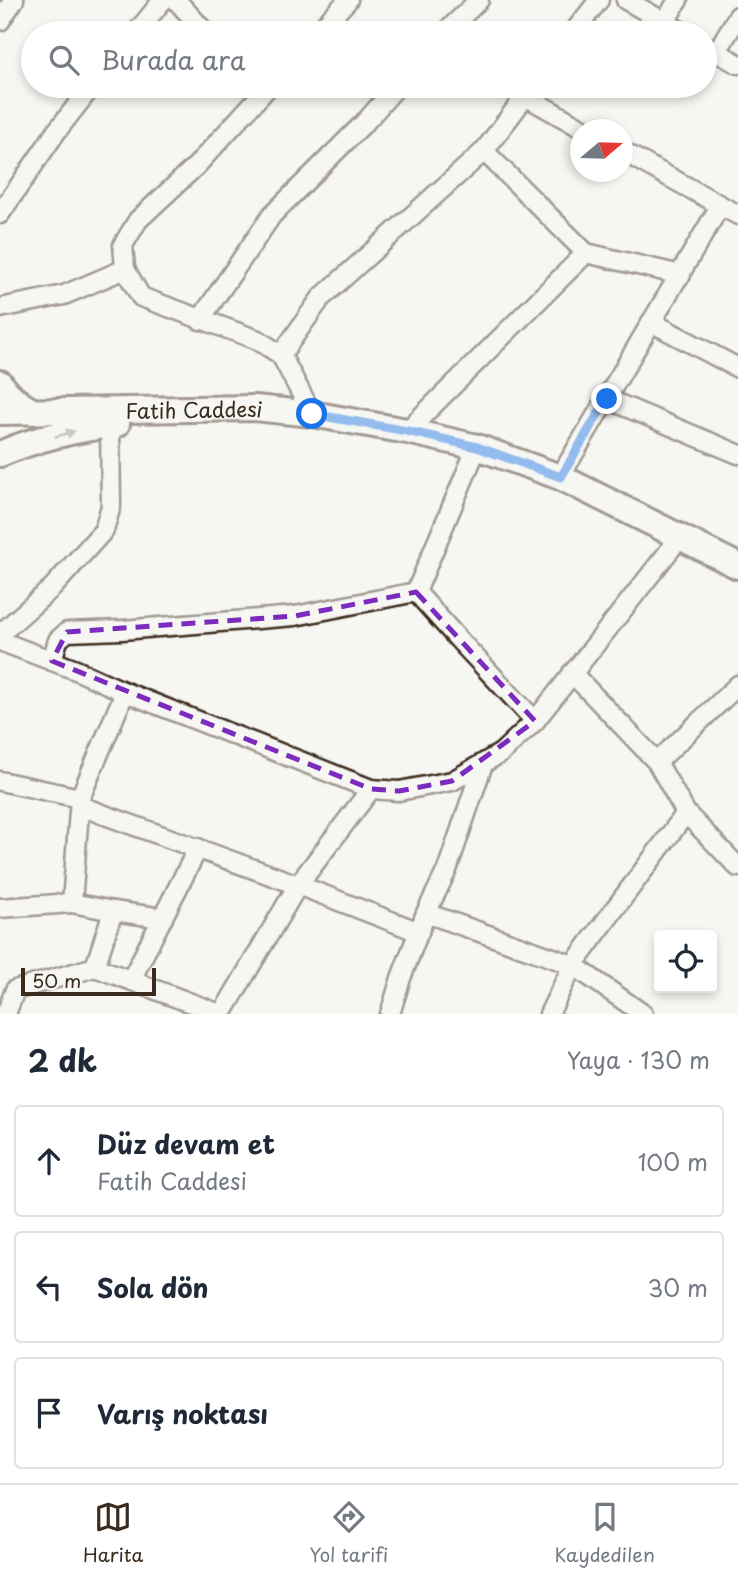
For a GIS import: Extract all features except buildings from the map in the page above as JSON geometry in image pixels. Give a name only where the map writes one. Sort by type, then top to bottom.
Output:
[{"type":"main road","points":[[0,383],[13,399],[34,412]]},
{"type":"main road","name":"Fatih Caddesi","points":[[0,412],[255,408],[312,414],[407,431],[477,447],[561,477],[738,566]]},
{"type":"main road","points":[[0,454],[82,429],[255,408]]},
{"type":"street","points":[[146,21],[163,0]]},
{"type":"street","points":[[176,0],[195,21]]},
{"type":"street","points":[[328,21],[348,0]]},
{"type":"street","points":[[457,21],[479,0]]},
{"type":"street","points":[[582,21],[599,0]]},
{"type":"street","points":[[626,0],[663,21]]},
{"type":"street","points":[[666,21],[678,0]]},
{"type":"street","points":[[717,42],[738,16]]},
{"type":"street","points":[[717,54],[738,64]]},
{"type":"street","points":[[0,214],[83,98]]},
{"type":"street","points":[[254,98],[197,165],[138,220],[122,245],[125,269],[141,297],[258,340],[281,355],[312,414]]},
{"type":"street","points":[[200,320],[272,215],[387,98]]},
{"type":"street","points":[[281,355],[321,298],[484,151],[524,98]]},
{"type":"street","points":[[539,98],[570,120]]},
{"type":"street","points":[[484,151],[586,253],[681,275]]},
{"type":"street","points":[[633,157],[738,215]]},
{"type":"street","points":[[0,181],[15,192]]},
{"type":"street","points":[[561,477],[720,206]]},
{"type":"street","points":[[407,431],[586,253]]},
{"type":"street","points":[[0,308],[64,295],[125,269]]},
{"type":"street","points":[[651,322],[738,368]]},
{"type":"street","points":[[607,399],[738,454]]},
{"type":"street","points":[[0,634],[53,587],[104,530],[111,506],[110,425]]},
{"type":"street","points":[[416,592],[477,447]]},
{"type":"street","points":[[0,641],[371,789],[399,791],[452,781],[501,753],[535,721],[681,537]]},
{"type":"street","points":[[52,661],[58,640],[66,632],[295,616],[416,592]]},
{"type":"street","points":[[416,592],[535,721]]},
{"type":"street","points":[[572,673],[657,762],[686,813],[738,867]]},
{"type":"street","points":[[657,762],[738,685]]},
{"type":"street","points":[[72,903],[80,802],[125,692]]},
{"type":"street","points":[[390,1014],[426,913],[447,870],[483,764]]},
{"type":"street","points":[[0,781],[80,802],[419,932]]},
{"type":"street","points":[[6,1014],[15,990],[95,967],[221,1014],[298,885],[371,789]]},
{"type":"street","points":[[549,1014],[573,965],[686,813]]},
{"type":"street","points":[[131,981],[198,848]]},
{"type":"street","points":[[0,908],[72,903],[163,918]]},
{"type":"street","points":[[95,967],[113,911]]},
{"type":"street","points":[[426,913],[573,965],[643,1014]]},
{"type":"highlighted area","points":[[416,592],[535,721],[452,781],[399,791],[371,789],[52,661],[67,632],[295,616]]},
{"type":"route","points":[[312,414],[477,447],[561,477],[607,399]]}]
